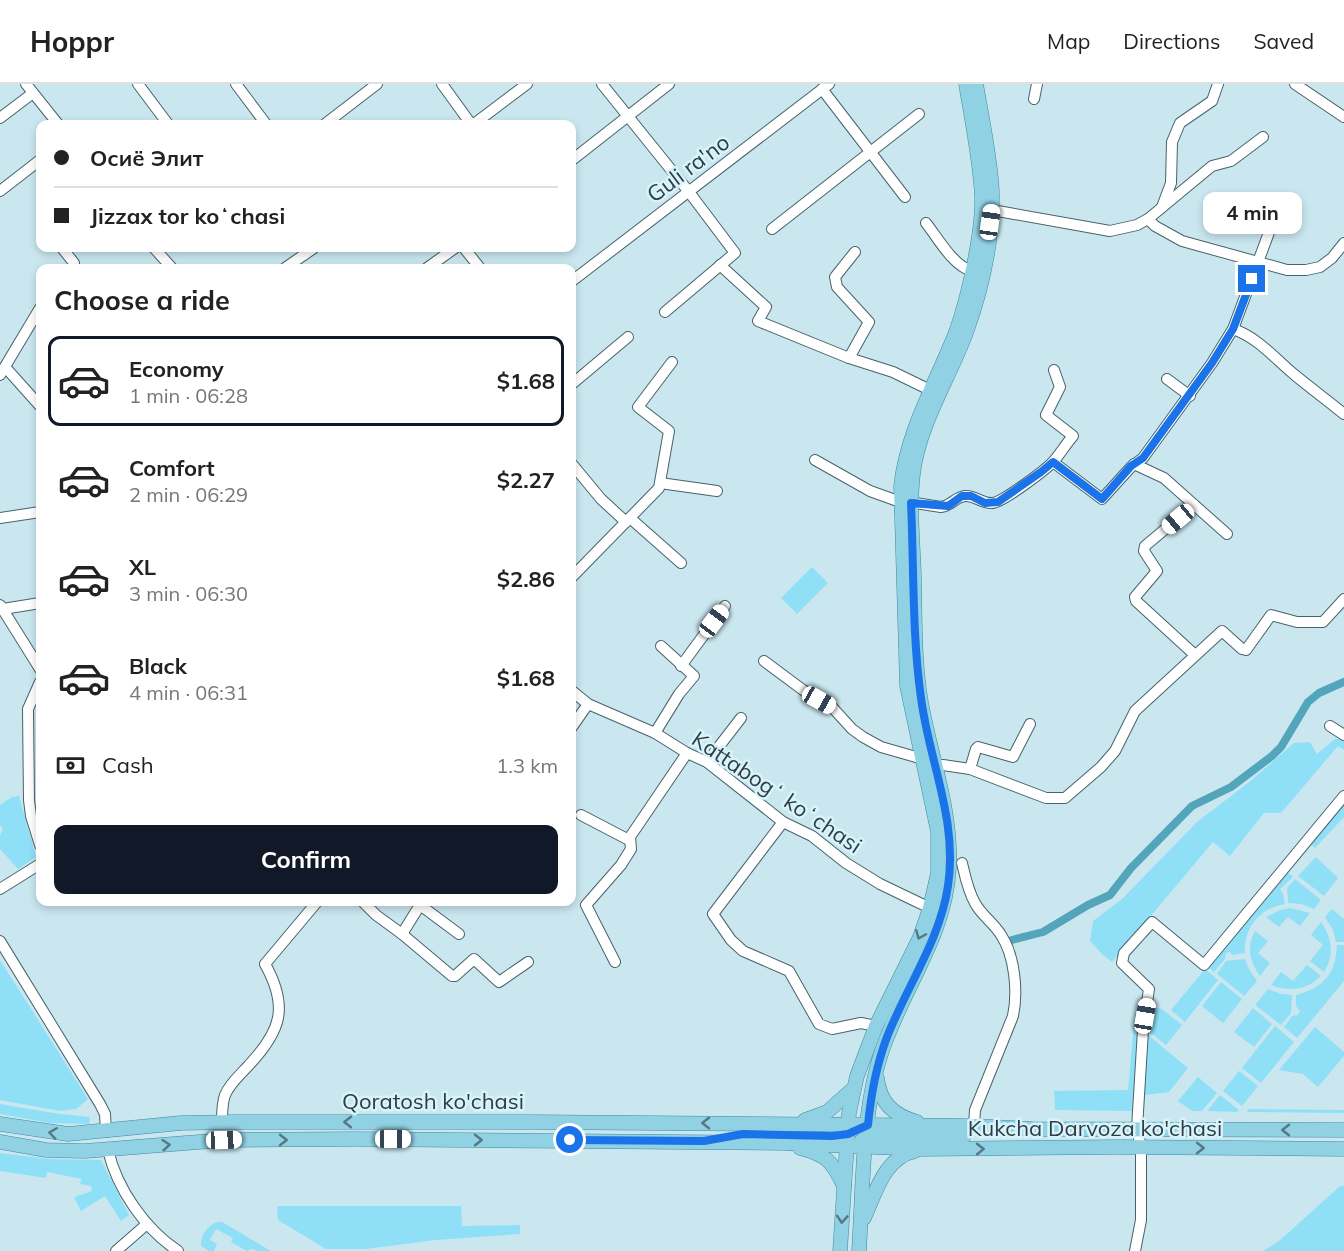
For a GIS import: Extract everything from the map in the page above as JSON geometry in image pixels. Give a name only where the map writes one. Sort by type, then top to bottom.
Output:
[{"type":"main road","points":[[859,1251],[871,1092],[891,1009],[920,937],[938,873],[938,832],[910,700],[911,650],[903,469],[906,454],[930,390],[956,330],[972,271],[982,200],[966,84]]},
{"type":"main road","points":[[906,502],[916,456],[965,334],[984,268],[992,210],[990,166],[976,84]]},
{"type":"main road","points":[[840,1251],[848,1134],[854,1088],[860,1064],[876,1026],[891,1009],[931,942],[948,886],[949,828],[911,650]]},
{"type":"main road","points":[[877,1066],[879,1091],[889,1108],[906,1119],[930,1126]]},
{"type":"main road","points":[[785,1124],[821,1116],[854,1088]]},
{"type":"main road","points":[[222,1122],[224,1140]]},
{"type":"main road","name":"Qoratosh ko'chasi","points":[[0,1124],[68,1134],[181,1123],[222,1122],[785,1124],[867,1137]]},
{"type":"main road","name":"Kukcha Darvoza ko'chasi","points":[[867,1137],[930,1126],[1032,1129],[1344,1130]]},
{"type":"main road","points":[[867,1137],[882,1135],[967,1136],[1032,1129]]},
{"type":"main road","points":[[106,1132],[108,1150]]},
{"type":"main road","points":[[704,1141],[743,1134],[848,1134]]},
{"type":"main road","name":"Kukcha Darvoza ko'chasi","points":[[848,1134],[921,1149],[1344,1149]]},
{"type":"main road","name":"Qoratosh ko'chasi","points":[[0,1142],[56,1150],[108,1150],[224,1140],[357,1138],[784,1143],[848,1134]]},
{"type":"main road","points":[[784,1143],[826,1157],[833,1164],[844,1186]]},
{"type":"main road","points":[[861,1226],[891,1163],[903,1155],[921,1149]]},
{"type":"street","points":[[138,84],[165,120]]},
{"type":"street","points":[[236,84],[263,120]]},
{"type":"street","points":[[330,120],[377,84]]},
{"type":"street","points":[[442,84],[470,120]]},
{"type":"street","points":[[478,120],[527,84]]},
{"type":"street","points":[[602,84],[735,253],[665,312]]},
{"type":"street","points":[[576,157],[669,84]]},
{"type":"street","points":[[1034,99],[1037,84]]},
{"type":"street","points":[[1162,207],[1170,183],[1172,142],[1180,123],[1212,101],[1218,84]]},
{"type":"street","points":[[1295,84],[1344,117]]},
{"type":"street","points":[[825,87],[905,197]]},
{"type":"street","name":"Guli ra'no","points":[[576,279],[825,87]]},
{"type":"street","points":[[0,118],[30,89],[55,120]]},
{"type":"street","points":[[772,229],[919,114]]},
{"type":"street","points":[[992,210],[1110,231],[1137,225],[1148,219],[1212,166],[1231,161],[1263,137]]},
{"type":"street","points":[[0,191],[36,163]]},
{"type":"street","points":[[1053,462],[1102,499],[1134,464],[1143,458],[1190,396],[1233,329],[1277,212]]},
{"type":"street","points":[[1148,219],[1182,241],[1287,270],[1320,267],[1332,258],[1344,243]]},
{"type":"street","points":[[926,223],[955,259],[966,269],[972,271]]},
{"type":"street","points":[[158,252],[168,264]]},
{"type":"street","points":[[291,264],[308,252]]},
{"type":"street","points":[[432,264],[449,252]]},
{"type":"street","points":[[467,252],[477,264]]},
{"type":"street","points":[[849,358],[869,322],[834,281],[835,276],[855,252]]},
{"type":"street","points":[[720,265],[766,308],[758,321],[849,358],[892,372],[930,390]]},
{"type":"street","points":[[36,315],[3,372],[36,402]]},
{"type":"street","points":[[1233,329],[1260,344],[1294,375],[1344,414]]},
{"type":"street","points":[[576,381],[628,337]]},
{"type":"street","points":[[576,573],[659,488],[669,431],[638,407],[672,362]]},
{"type":"street","points":[[815,460],[870,491],[906,502],[948,506],[962,496],[971,496],[985,503],[998,502],[1053,462],[1073,436],[1046,415],[1060,387],[1054,370]]},
{"type":"street","points":[[1167,379],[1190,396]]},
{"type":"street","points":[[1134,464],[1164,478],[1227,534]]},
{"type":"street","points":[[576,469],[601,498],[681,563]]},
{"type":"street","points":[[660,483],[717,491]]},
{"type":"street","points":[[1194,505],[1145,546],[1146,555],[1158,571],[1135,597],[1136,601],[1194,656]]},
{"type":"street","points":[[0,518],[36,513]]},
{"type":"street","points":[[937,767],[944,765],[970,768],[1046,798],[1065,798],[1101,768],[1114,751],[1135,711],[1223,631],[1246,650],[1270,615],[1298,622],[1323,622],[1344,599]]},
{"type":"street","points":[[36,603],[2,607],[36,662]]},
{"type":"street","points":[[681,666],[725,606]]},
{"type":"street","points":[[655,733],[679,694],[694,676],[661,646]]},
{"type":"street","points":[[764,661],[803,690],[832,707],[852,729],[871,742],[916,757],[923,755]]},
{"type":"street","points":[[36,691],[28,710],[29,800],[36,832]]},
{"type":"street","name":"Kattabogʻ koʻchasi","points":[[576,694],[588,704],[655,733],[687,753],[707,762],[783,822],[812,836],[820,844],[880,884],[930,908]]},
{"type":"street","points":[[576,722],[588,704]]},
{"type":"street","points":[[707,762],[741,718]]},
{"type":"street","points":[[970,768],[978,747],[1013,757],[1030,724]]},
{"type":"street","points":[[1330,726],[1344,735]]},
{"type":"street","points":[[629,840],[687,753]]},
{"type":"street","points":[[1135,1251],[1141,1220],[1142,1148],[1137,1128],[1143,1030],[1149,989],[1122,963],[1124,954],[1152,922],[1204,965],[1344,796]]},
{"type":"street","points":[[581,815],[629,840],[632,846],[621,865],[586,905],[615,962]]},
{"type":"street","points":[[783,822],[713,914],[742,951],[789,971],[819,1024],[832,1029],[861,1023],[876,1026]]},
{"type":"street","points":[[962,863],[975,903],[1002,936],[1011,962],[1016,994],[1013,1016],[975,1110],[974,1126]]},
{"type":"street","points":[[0,889],[36,866]]},
{"type":"street","points":[[222,1122],[225,1095],[266,1047],[277,1024],[279,1012],[276,993],[265,964],[313,906]]},
{"type":"street","points":[[367,906],[453,976],[474,958],[498,982],[528,962]]},
{"type":"street","points":[[402,934],[419,906]]},
{"type":"street","points":[[421,906],[459,934]]},
{"type":"street","points":[[0,941],[100,1104],[105,1114],[106,1132]]},
{"type":"street","points":[[108,1150],[116,1175],[147,1224],[159,1237],[178,1251]]},
{"type":"street","points":[[116,1251],[147,1224]]},
{"type":"shaded area","points":[[812,567],[828,583],[797,614],[781,598]]},
{"type":"shaded area","points":[[1335,739],[1344,739],[1344,750],[1338,746],[1281,813],[1264,813],[1230,856],[1213,842],[1112,962],[1090,941],[1093,921],[1122,899],[1197,822],[1248,783],[1294,743],[1310,742],[1317,754]]},
{"type":"shaded area","points":[[19,796],[36,857],[18,869],[0,849],[0,835],[3,829],[0,825],[0,805],[12,797]]},
{"type":"shaded area","points":[[1344,801],[1344,817],[1315,848],[1309,843]]},
{"type":"shaded area","points":[[1316,857],[1338,878],[1324,896],[1298,876]]},
{"type":"shaded area","points":[[1286,871],[1293,877],[1280,889],[1285,904],[1261,914],[1247,935],[1245,953],[1232,955],[1230,952],[1226,953],[1225,959],[1214,972],[1207,966]]},
{"type":"shaded area","points":[[1295,879],[1321,900],[1314,909],[1301,904],[1288,903],[1287,888]]},
{"type":"shaded area","points":[[1290,908],[1310,913],[1300,926],[1288,917],[1279,927],[1266,917],[1280,910]]},
{"type":"shaded area","points":[[1332,909],[1344,919],[1344,942],[1336,942],[1333,930],[1325,917]]},
{"type":"shaded area","points":[[1321,922],[1328,934],[1331,947],[1330,959],[1324,972],[1310,961],[1323,945],[1311,935]]},
{"type":"shaded area","points":[[1255,931],[1268,941],[1258,953],[1270,963],[1260,976],[1250,954]]},
{"type":"shaded area","points":[[1337,945],[1344,945],[1344,981],[1297,1038],[1284,1027],[1292,1016],[1298,1015],[1300,1011],[1296,1006],[1296,995],[1321,984],[1331,972]]},
{"type":"shaded area","points":[[1245,959],[1257,981],[1244,996],[1217,974],[1226,961]]},
{"type":"shaded area","points":[[0,960],[88,1099],[76,1109],[60,1111],[0,1100]]},
{"type":"shaded area","points":[[1307,965],[1321,976],[1316,981],[1304,987],[1291,989],[1271,985],[1281,972],[1293,981]]},
{"type":"shaded area","points":[[1205,969],[1218,980],[1185,1022],[1171,1010]]},
{"type":"shaded area","points":[[1221,982],[1242,999],[1223,1023],[1202,1006]]},
{"type":"shaded area","points":[[1268,989],[1292,995],[1291,1013],[1281,1025],[1255,1005]]},
{"type":"shaded area","points":[[1157,1008],[1162,1009],[1182,1025],[1166,1045],[1147,1030],[1151,1012]]},
{"type":"shaded area","points":[[1253,1008],[1272,1024],[1254,1047],[1234,1032]]},
{"type":"shaded area","points":[[1135,1012],[1143,1013],[1133,1111],[1055,1110],[1054,1091],[1128,1090]]},
{"type":"shaded area","points":[[1275,1026],[1294,1042],[1261,1083],[1242,1068]]},
{"type":"shaded area","points":[[1315,1027],[1344,1052],[1344,1056],[1318,1087],[1303,1074],[1279,1070]]},
{"type":"shaded area","points":[[1148,1035],[1188,1068],[1169,1092],[1145,1095],[1144,1111],[1141,1111]]},
{"type":"shaded area","points":[[1239,1071],[1258,1086],[1242,1106],[1223,1091]]},
{"type":"shaded area","points":[[1198,1077],[1217,1093],[1202,1111],[1192,1111],[1178,1101]]},
{"type":"shaded area","points":[[1220,1095],[1239,1110],[1237,1112],[1207,1111]]},
{"type":"shaded area","points":[[0,1104],[90,1117],[89,1124],[51,1123],[0,1114]]},
{"type":"shaded area","points":[[1249,1109],[1344,1110],[1344,1113],[1247,1112]]},
{"type":"shaded area","points":[[0,1153],[49,1159],[101,1160],[129,1215],[121,1221],[105,1196],[81,1211],[74,1197],[92,1191],[91,1186],[80,1184],[82,1179],[47,1172],[46,1178],[0,1171]]},
{"type":"shaded area","points":[[1344,1185],[1344,1251],[1263,1251],[1279,1241]]},
{"type":"shaded area","points":[[277,1206],[461,1206],[462,1226],[520,1225],[520,1234],[436,1240],[366,1249],[326,1249],[278,1220]]},
{"type":"shaded area","points":[[217,1222],[222,1222],[271,1251],[253,1249],[247,1251],[231,1242],[233,1238],[216,1229],[210,1240],[217,1244],[214,1251],[209,1251],[201,1246],[202,1238],[208,1228]]},
{"type":"waterway","points":[[1012,940],[1043,932],[1088,905],[1110,895],[1131,868],[1192,806],[1231,787],[1272,756],[1281,747],[1308,702],[1319,693],[1344,682]]},
{"type":"route","points":[[570,1140],[704,1141],[743,1134],[832,1136],[848,1134],[868,1125],[871,1092],[879,1059],[897,1012],[938,924],[948,886],[950,867],[949,828],[921,699],[916,650],[911,503],[941,507],[948,506],[962,496],[971,496],[985,503],[998,502],[1053,462],[1102,499],[1131,466],[1143,458],[1190,396],[1233,329],[1252,279]]}]
